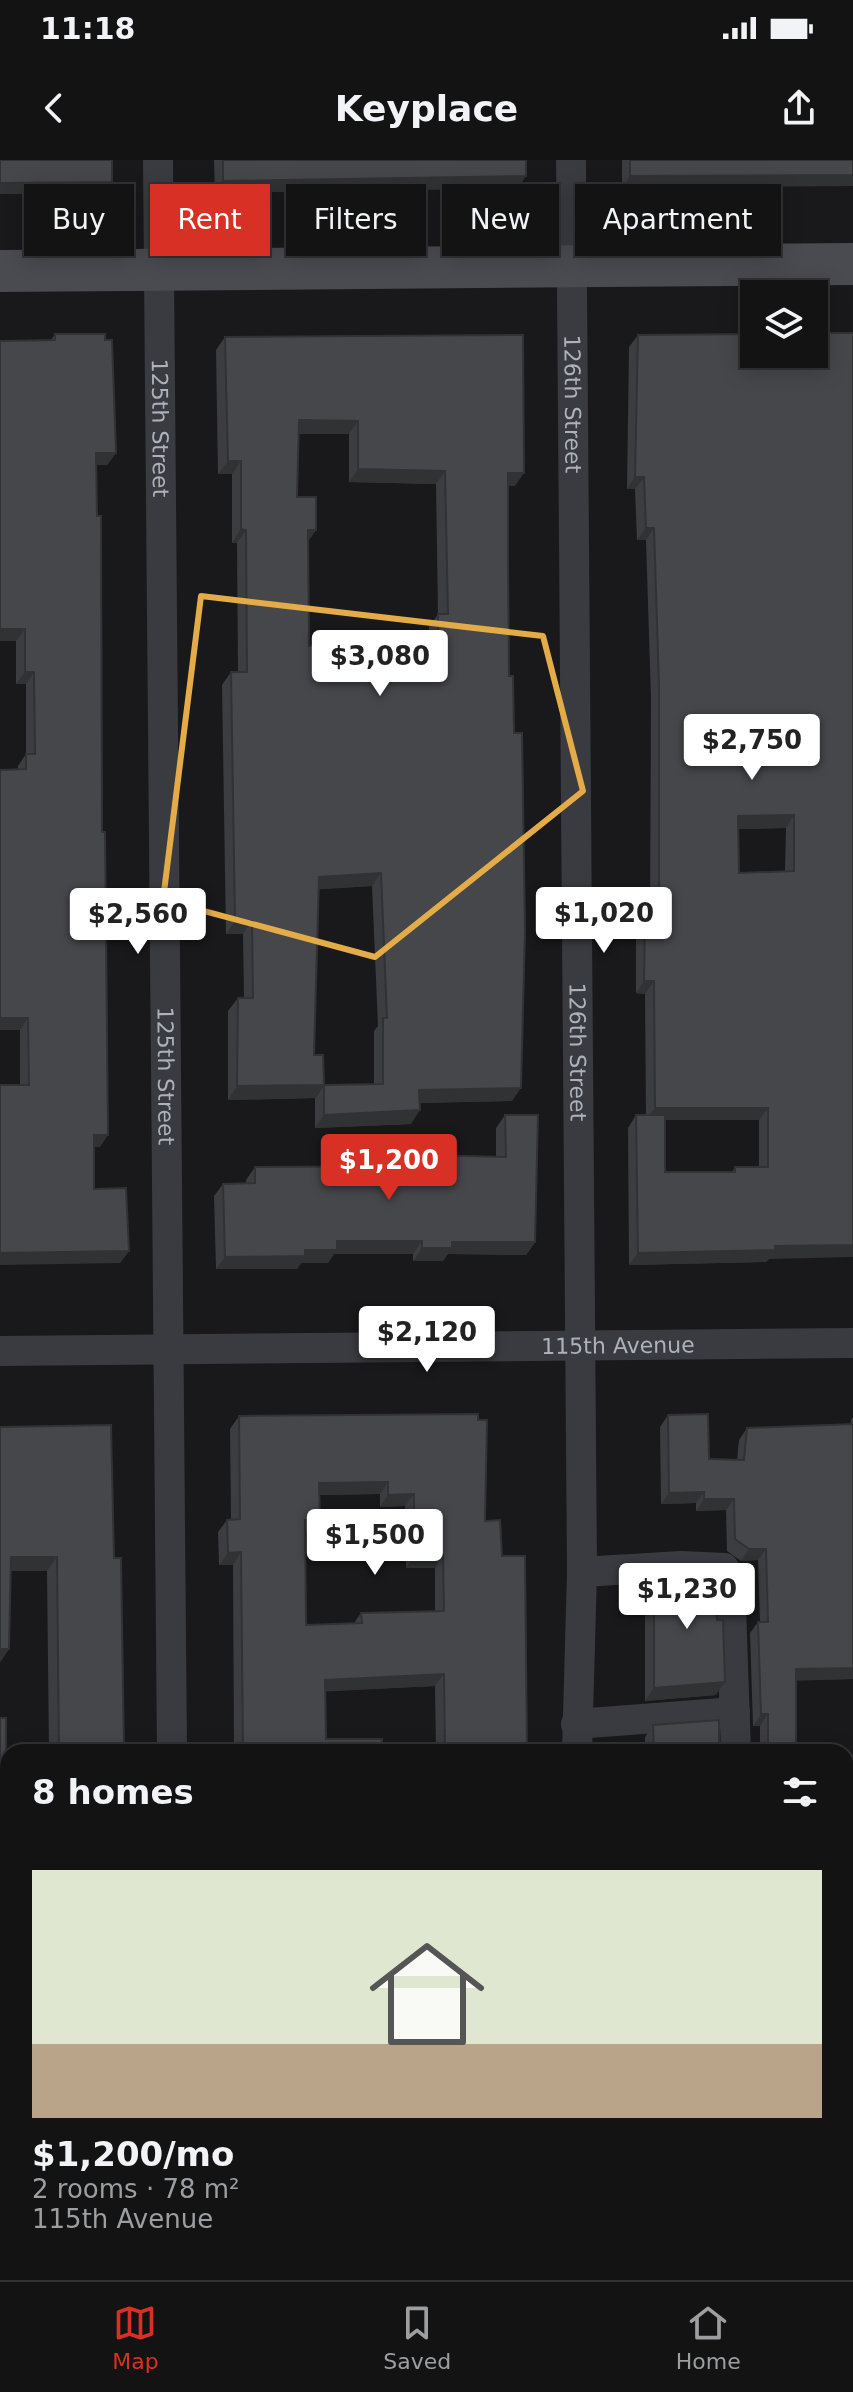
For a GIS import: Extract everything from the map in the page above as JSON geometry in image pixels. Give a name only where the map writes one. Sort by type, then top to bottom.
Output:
[{"type":"main road","points":[[0,271],[853,264]]},
{"type":"street","name":"125th Street","points":[[158,160],[172,1744]]},
{"type":"street","name":"126th Street","points":[[571,160],[582,1572],[576,1738]]},
{"type":"street","name":"115th Avenue","points":[[0,1351],[853,1343]]},
{"type":"street","points":[[582,1572],[681,1566],[724,1568],[730,1577],[736,1744]]},
{"type":"street","points":[[576,1738],[735,1712]]},
{"type":"highlighted area","points":[[201,596],[543,636],[583,791],[375,957],[163,900]]},
{"type":"building","points":[[0,160],[112,160],[112,182],[0,183]]},
{"type":"building","points":[[223,160],[526,160],[526,176],[223,181]]},
{"type":"building","points":[[630,160],[853,160],[853,175],[630,176]]},
{"type":"building","points":[[828,333],[853,333],[853,1245],[638,1253],[636,1115],[665,1115],[665,1172],[735,1172],[735,1167],[768,1167],[768,1108],[655,1108],[654,981],[644,981],[645,921],[659,921],[659,686],[654,528],[646,528],[644,477],[635,477],[638,335],[740,334],[740,368],[828,368]],"holes":[[[794,815],[794,871],[739,873],[738,816]]]},
{"type":"building","points":[[55,334],[105,334],[105,340],[112,340],[116,453],[96,453],[97,516],[101,516],[102,832],[105,832],[108,1135],[94,1135],[94,1189],[126,1188],[129,1251],[0,1253],[0,1085],[29,1085],[28,1018],[0,1018],[0,770],[26,769],[26,754],[35,754],[34,672],[25,672],[25,629],[0,629],[0,341],[55,340]]},
{"type":"building","points":[[523,335],[524,473],[508,473],[509,676],[513,676],[514,733],[522,733],[525,929],[521,1088],[419,1090],[420,1110],[324,1115],[324,1085],[237,1086],[238,998],[253,998],[252,921],[235,921],[231,672],[247,672],[246,530],[241,529],[241,461],[228,461],[225,337]],"holes":[[[299,420],[358,421],[358,469],[445,471],[448,614],[438,614],[438,677],[378,678],[377,644],[309,646],[308,530],[316,530],[316,497],[297,497]],[[381,873],[387,1018],[383,1018],[383,1084],[324,1085],[323,1055],[314,1055],[319,877]]]},
{"type":"building","points":[[505,1115],[538,1115],[535,1242],[452,1242],[452,1248],[422,1248],[422,1241],[337,1241],[337,1250],[305,1250],[305,1256],[225,1257],[223,1184],[255,1183],[255,1167],[423,1166],[424,1155],[506,1157]]},
{"type":"building","points":[[478,1414],[478,1420],[487,1420],[485,1521],[500,1520],[502,1556],[525,1556],[527,1744],[445,1744],[444,1674],[325,1680],[326,1739],[382,1739],[382,1744],[243,1744],[241,1552],[228,1553],[227,1520],[240,1519],[239,1416]],"holes":[[[388,1482],[388,1495],[414,1494],[414,1556],[443,1555],[444,1611],[361,1613],[362,1623],[306,1625],[305,1520],[320,1520],[319,1483]]]},
{"type":"building","points":[[708,1414],[709,1459],[744,1460],[747,1428],[853,1424],[853,1668],[796,1669],[796,1744],[768,1744],[768,1714],[761,1714],[758,1622],[768,1622],[766,1549],[749,1549],[735,1539],[734,1499],[704,1499],[704,1492],[669,1493],[668,1415]]},
{"type":"building","points":[[111,1425],[114,1558],[121,1558],[124,1744],[59,1744],[57,1557],[11,1557],[9,1649],[0,1649],[0,1427]]},
{"type":"building","points":[[715,1572],[717,1620],[723,1620],[725,1682],[654,1688],[654,1573]]},
{"type":"building","points":[[0,1718],[6,1718],[6,1744],[0,1744]]},
{"type":"building","points":[[719,1720],[719,1744],[654,1744],[653,1725]]}]
